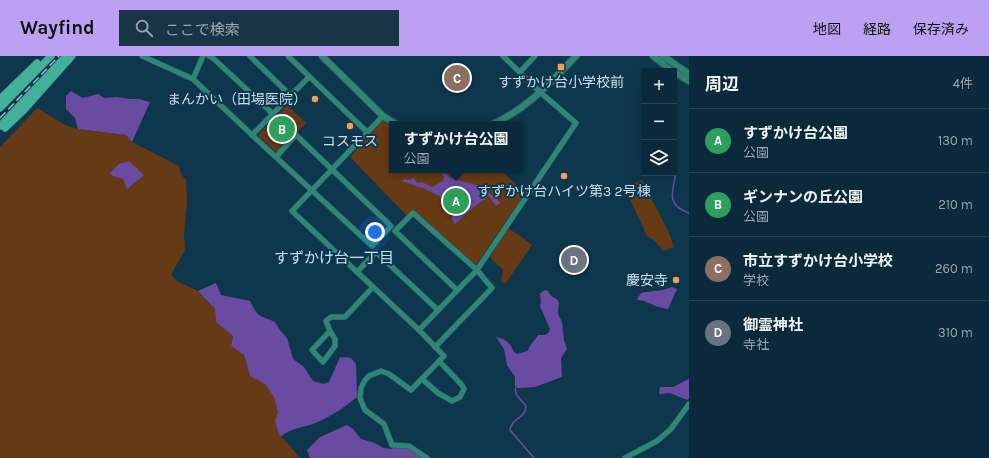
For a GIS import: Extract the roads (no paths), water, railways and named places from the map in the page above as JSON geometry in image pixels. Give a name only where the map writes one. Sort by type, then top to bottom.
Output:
[{"type":"main road","points":[[0,99],[45,56]]},
{"type":"main road","points":[[0,108],[51,56]]},
{"type":"main road","points":[[2,129],[66,56]]},
{"type":"main road","points":[[2,129],[24,110],[72,56]]},
{"type":"street","points":[[142,56],[193,78],[252,136],[372,246],[391,226],[296,135],[276,157]]},
{"type":"street","points":[[193,78],[203,56]]},
{"type":"street","points":[[209,56],[273,114]]},
{"type":"street","points":[[250,56],[291,96]]},
{"type":"street","points":[[288,56],[367,132]]},
{"type":"street","points":[[322,56],[383,116],[391,121]]},
{"type":"street","points":[[520,72],[535,56]]},
{"type":"street","points":[[499,121],[519,111],[541,92],[576,56]]},
{"type":"street","points":[[653,56],[668,68]]},
{"type":"street","points":[[663,56],[689,74]]},
{"type":"street","points":[[419,330],[477,270],[576,123],[505,57]]},
{"type":"street","points":[[677,74],[689,81]]},
{"type":"street","points":[[252,136],[309,77]]},
{"type":"street","points":[[383,116],[292,212],[419,330],[444,356],[411,390],[389,374],[380,371],[369,376],[360,388],[360,398],[365,410],[384,424],[392,445],[409,446],[427,458]]},
{"type":"street","points":[[435,347],[492,288],[477,270],[413,213],[395,231],[457,290]]},
{"type":"street","points":[[357,272],[376,252],[438,310]]},
{"type":"street","points":[[330,331],[312,350],[323,362],[335,346],[335,339],[326,321],[331,317],[345,317],[373,287]]},
{"type":"street","points":[[422,379],[438,393],[452,401],[460,397],[464,389],[462,385],[439,361]]},
{"type":"street","points":[[625,458],[657,441],[671,429],[689,404]]},
{"type":"waterway","points":[[675,176],[672,190],[674,203],[679,208],[689,213]]},
{"type":"waterway","points":[[516,387],[515,390],[517,395],[526,406],[525,411],[513,423],[510,430],[534,458]]},
{"type":"railway","points":[[0,118],[59,56]]},
{"type":"place","name":"すずかけ台小学校前","points":[[561,67]]},
{"type":"place","name":"市立すずかけ台小学校","points":[[457,78]]},
{"type":"place","name":"まんかい（田場医院）","points":[[315,99]]},
{"type":"place","name":"コスモス","points":[[350,126]]},
{"type":"place","name":"ギンナンの丘公園","points":[[282,129]]},
{"type":"place","name":"すずかけ台ハイツ第3 2号棟","points":[[564,176]]},
{"type":"place","name":"すずかけ台公園","points":[[456,201]]},
{"type":"place","name":"御霊神社","points":[[574,260]]},
{"type":"place","name":"慶安寺","points":[[676,280]]},
{"type":"district","name":"すずかけ台一丁目","points":[[334,258]]}]
